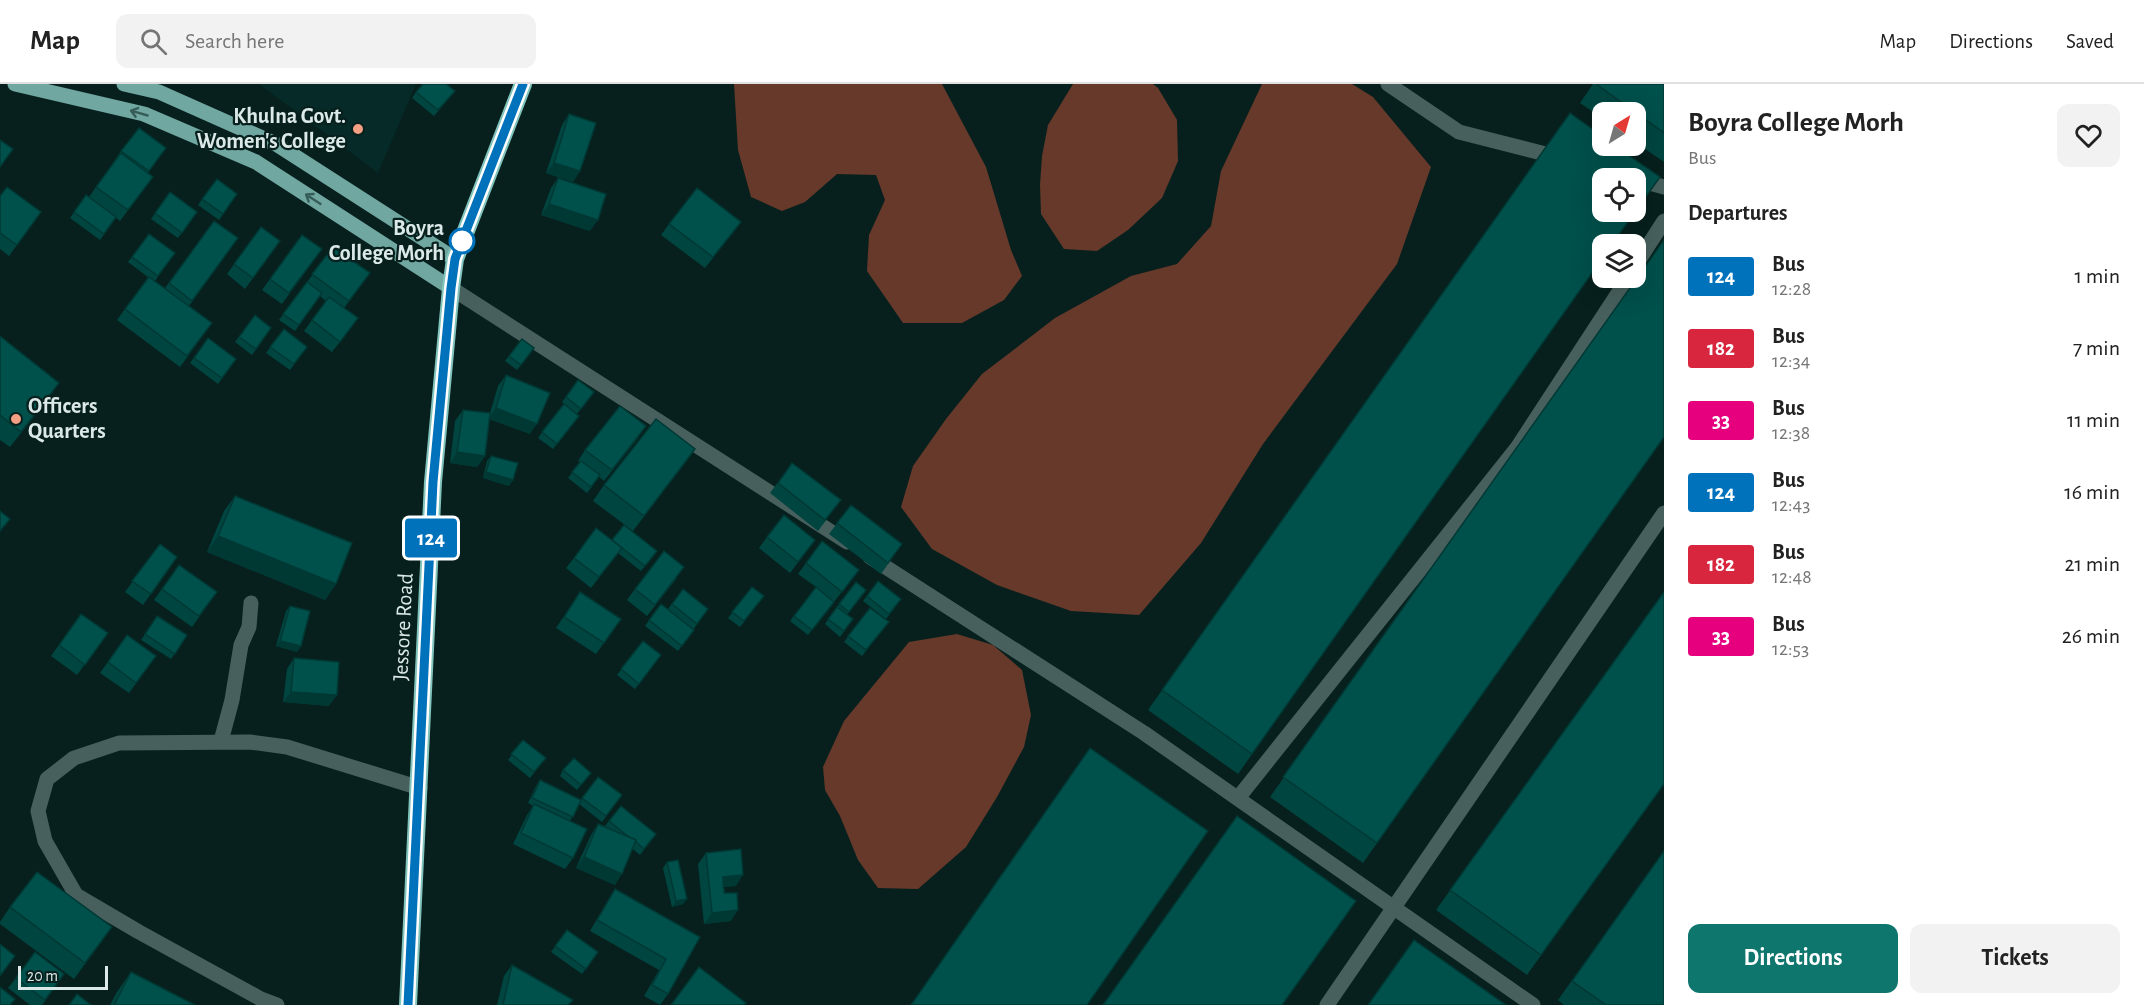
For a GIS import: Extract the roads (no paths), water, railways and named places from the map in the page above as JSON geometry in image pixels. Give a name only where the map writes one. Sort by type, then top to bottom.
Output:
[{"type":"highway","name":"Jessore Road","points":[[408,1005],[433,482],[451,288],[455,259],[523,84]]},
{"type":"main road","points":[[15,84],[144,114],[256,162],[451,288]]},
{"type":"main road","points":[[124,84],[159,92],[276,144],[455,259]]},
{"type":"street","points":[[1388,84],[1459,132],[1577,163]]},
{"type":"street","points":[[1646,182],[1664,187]]},
{"type":"street","points":[[1646,249],[1664,221]]},
{"type":"street","points":[[451,288],[1144,733],[1533,1005]]},
{"type":"street","points":[[1238,798],[1517,448],[1621,288]]},
{"type":"street","points":[[1327,1005],[1664,513]]},
{"type":"street","points":[[221,741],[241,645],[249,627],[251,603]]},
{"type":"street","points":[[277,1005],[261,999],[76,895],[45,841],[38,811],[47,779],[74,758],[119,743],[221,741],[287,747],[420,788]]},
{"type":"place","name":"Khulna Govt. Women's College","points":[[358,129]]},
{"type":"place","name":"Boyra College Morh","points":[[462,241]]},
{"type":"place","name":"Officers Quarters","points":[[16,419]]}]
